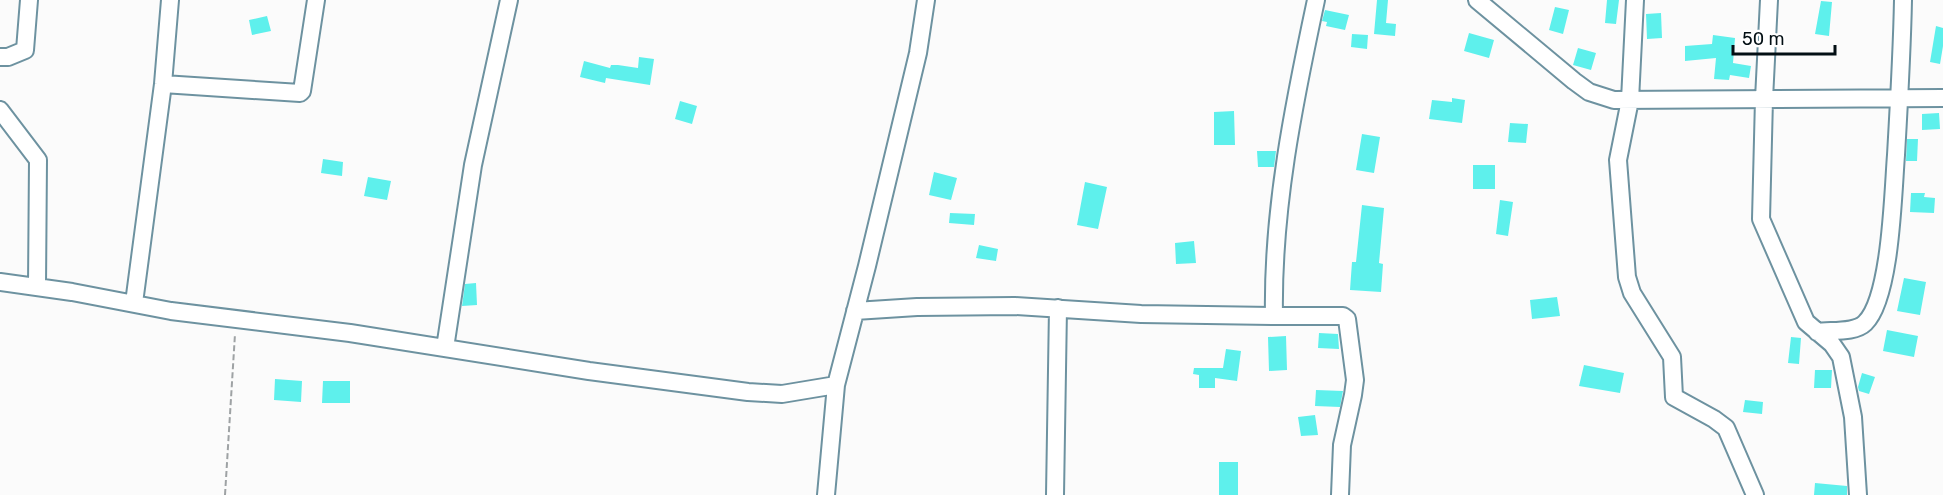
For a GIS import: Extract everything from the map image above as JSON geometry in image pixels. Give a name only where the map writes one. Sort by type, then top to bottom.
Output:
[{"type":"street","points":[[0,57],[8,57],[25,50],[29,0]]},
{"type":"street","points":[[134,303],[163,84],[170,0]]},
{"type":"street","points":[[163,84],[300,93],[316,0]]},
{"type":"street","points":[[445,348],[473,165],[509,0]]},
{"type":"street","points":[[826,495],[836,385],[918,53],[926,0]]},
{"type":"street","points":[[1274,315],[1275,247],[1279,216],[1302,65],[1316,0]]},
{"type":"street","points":[[1635,0],[1630,100],[1618,160],[1629,287],[1672,357],[1674,397],[1726,428],[1755,495]]},
{"type":"street","points":[[1769,0],[1761,219],[1806,322],[1832,344],[1841,357],[1853,417],[1858,495]]},
{"type":"street","points":[[1817,332],[1857,328],[1872,315],[1880,297],[1891,232],[1901,99],[1903,0]]},
{"type":"street","points":[[1485,2],[1589,92],[1614,100],[1943,98]]},
{"type":"street","points":[[0,110],[38,160],[37,286]]},
{"type":"street","points":[[0,282],[37,286],[171,311],[350,333],[589,371],[748,392],[782,394],[836,385]]},
{"type":"street","points":[[855,311],[941,306],[1058,308],[1141,314],[1343,316],[1347,319],[1354,380],[1342,445],[1340,495]]},
{"type":"street","points":[[1056,495],[1058,308]]},
{"type":"path","points":[[225,495],[236,319]]},
{"type":"building","points":[[1377,0],[1388,0],[1386,23],[1396,24],[1395,36],[1374,34]]},
{"type":"building","points":[[1607,0],[1619,0],[1616,24],[1605,23]]},
{"type":"building","points":[[1821,1],[1832,2],[1829,36],[1815,34]]},
{"type":"building","points":[[1555,7],[1569,10],[1563,34],[1549,30]]},
{"type":"building","points":[[1325,10],[1349,15],[1345,30],[1326,26],[1327,22],[1322,21]]},
{"type":"building","points":[[1661,13],[1662,38],[1647,39],[1646,14]]},
{"type":"building","points":[[267,16],[271,31],[252,35],[249,20]]},
{"type":"building","points":[[1936,26],[1943,28],[1940,64],[1930,62]]},
{"type":"building","points":[[1469,33],[1494,40],[1489,58],[1464,51]]},
{"type":"building","points":[[1352,34],[1368,35],[1367,49],[1351,47]]},
{"type":"building","points":[[1713,35],[1735,38],[1733,63],[1751,66],[1749,78],[1730,75],[1729,80],[1714,79],[1716,58],[1685,61],[1685,46],[1712,44]]},
{"type":"building","points":[[1578,48],[1596,53],[1591,70],[1573,65]]},
{"type":"building","points":[[639,57],[654,59],[650,85],[606,78],[605,83],[580,77],[584,61],[610,68],[611,65],[618,65],[638,68]]},
{"type":"building","points":[[1452,98],[1465,100],[1462,123],[1429,119],[1432,100],[1452,102]]},
{"type":"building","points":[[680,101],[697,106],[692,124],[675,119]]},
{"type":"building","points":[[1234,111],[1235,145],[1214,145],[1214,112]]},
{"type":"building","points":[[1939,113],[1940,129],[1922,130],[1922,114]]},
{"type":"building","points":[[1510,123],[1528,124],[1526,143],[1508,142]]},
{"type":"building","points":[[1362,134],[1380,137],[1374,173],[1356,170]]},
{"type":"building","points":[[1907,139],[1918,139],[1917,161],[1906,161]]},
{"type":"building","points":[[1257,151],[1276,151],[1274,167],[1258,167]]},
{"type":"building","points":[[323,159],[343,162],[342,176],[321,173]]},
{"type":"building","points":[[1473,165],[1495,165],[1495,189],[1473,189]]},
{"type":"building","points":[[934,172],[957,178],[951,200],[929,195]]},
{"type":"building","points":[[368,177],[391,181],[387,200],[364,196]]},
{"type":"building","points":[[1085,182],[1107,187],[1098,229],[1077,225]]},
{"type":"building","points":[[1911,193],[1925,193],[1924,197],[1935,198],[1934,213],[1910,212]]},
{"type":"building","points":[[1500,200],[1513,202],[1508,236],[1496,234]]},
{"type":"building","points":[[1362,205],[1384,208],[1379,263],[1383,264],[1381,292],[1350,290],[1352,262],[1356,262]]},
{"type":"building","points":[[950,213],[975,214],[974,225],[949,223]]},
{"type":"building","points":[[1194,241],[1196,263],[1176,264],[1175,243]]},
{"type":"building","points":[[979,245],[998,249],[996,261],[976,258]]},
{"type":"building","points":[[1904,278],[1926,282],[1920,315],[1897,311]]},
{"type":"building","points":[[476,283],[477,305],[462,306],[465,284]]},
{"type":"building","points":[[1557,297],[1560,316],[1532,319],[1530,300]]},
{"type":"building","points":[[1887,330],[1918,336],[1914,357],[1883,351]]},
{"type":"building","points":[[1319,333],[1338,334],[1339,349],[1318,348]]},
{"type":"building","points":[[1286,336],[1287,370],[1269,371],[1268,337]]},
{"type":"building","points":[[1791,337],[1801,338],[1799,364],[1788,363]]},
{"type":"building","points":[[1226,349],[1241,351],[1237,381],[1215,378],[1215,388],[1199,388],[1199,375],[1193,374],[1194,368],[1223,368]]},
{"type":"building","points":[[1584,365],[1624,373],[1620,393],[1579,386]]},
{"type":"building","points":[[1815,370],[1832,370],[1831,388],[1814,388]]},
{"type":"building","points":[[1862,373],[1875,377],[1869,394],[1859,391]]},
{"type":"building","points":[[275,379],[302,381],[301,402],[274,400]]},
{"type":"building","points":[[323,381],[350,381],[350,403],[322,403]]},
{"type":"building","points":[[1316,390],[1343,391],[1340,407],[1315,406]]},
{"type":"building","points":[[1745,400],[1763,402],[1762,414],[1743,412]]},
{"type":"building","points":[[1315,415],[1318,435],[1301,436],[1298,417]]},
{"type":"building","points":[[1219,462],[1238,462],[1238,495],[1219,495]]},
{"type":"building","points":[[1815,483],[1847,486],[1847,495],[1814,495]]}]
